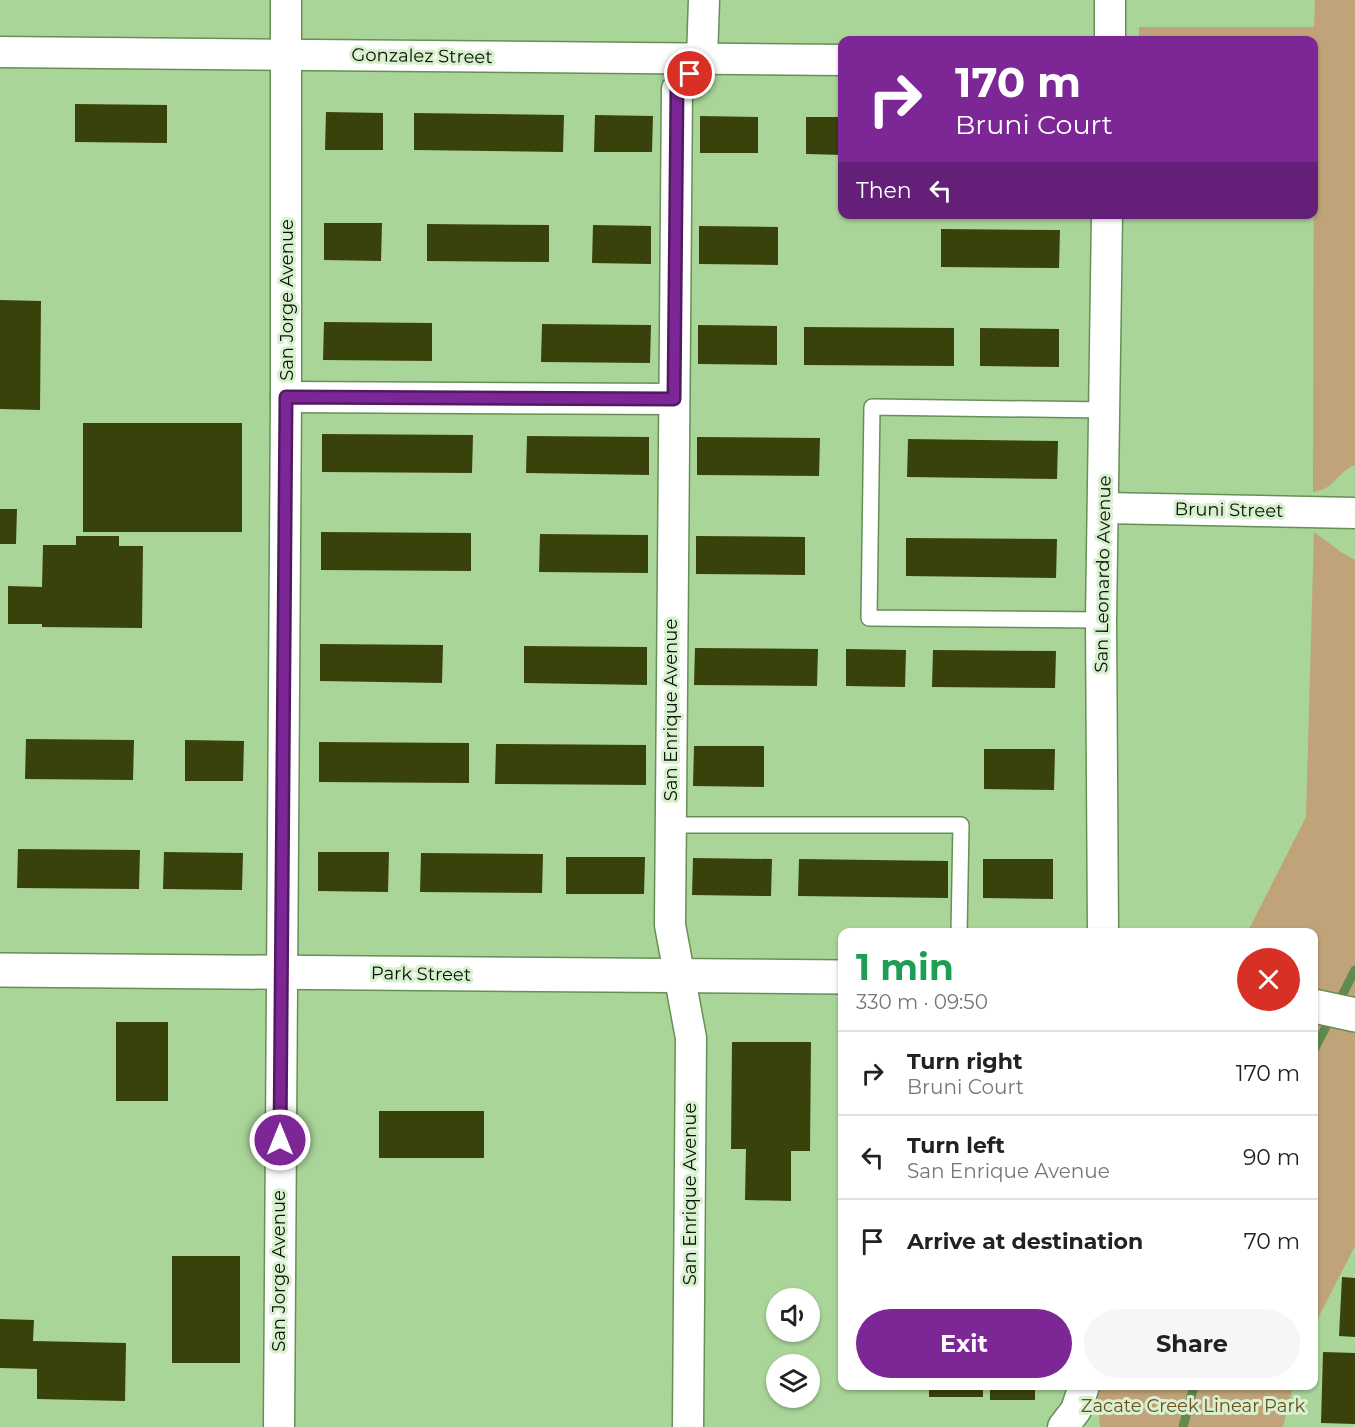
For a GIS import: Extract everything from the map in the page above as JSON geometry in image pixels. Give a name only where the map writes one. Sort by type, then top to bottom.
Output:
[{"type":"main road","name":"Park Street","points":[[0,970],[838,977]]},
{"type":"street","name":"San Jorge Avenue","points":[[279,1427],[288,112],[286,0]]},
{"type":"street","points":[[702,59],[704,0]]},
{"type":"street","points":[[1110,0],[1110,36]]},
{"type":"street","name":"Gonzalez Street","points":[[0,52],[838,60]]},
{"type":"street","name":"San Enrique Avenue","points":[[688,1427],[691,1038],[670,925],[677,89],[702,59]]},
{"type":"street","name":"San Leonardo Avenue","points":[[1103,928],[1101,620],[1107,219]]},
{"type":"street","points":[[286,397],[674,399]]},
{"type":"street","name":"Bruni Street","points":[[1103,507],[1355,513]]},
{"type":"street","points":[[1063,1427],[1076,1410],[1083,1390]]},
{"type":"lane","points":[[1101,620],[869,618],[872,407],[1105,410]]},
{"type":"lane","points":[[670,825],[961,825],[959,928]]},
{"type":"green space","points":[[1315,0],[1355,0],[1355,465],[1348,468],[1326,488],[1313,492],[1314,219],[1318,219],[1318,36],[1139,36],[1139,27],[1314,27]]},
{"type":"green space","points":[[1314,532],[1355,560],[1355,1246],[1318,1318],[1318,928],[1250,928],[1306,817]]},
{"type":"green space","name":"Zacate Creek Linear Park","points":[[1097,1390],[1292,1390],[1283,1427],[1100,1427]]},
{"type":"building","points":[[75,104],[167,105],[167,143],[75,142]]},
{"type":"building","points":[[326,112],[383,113],[383,150],[325,150]]},
{"type":"building","points":[[414,113],[564,115],[563,152],[414,150]]},
{"type":"building","points":[[595,115],[653,116],[652,152],[594,152]]},
{"type":"building","points":[[700,116],[758,117],[758,153],[700,153]]},
{"type":"building","points":[[806,117],[838,117],[838,155],[806,154]]},
{"type":"building","points":[[324,223],[382,223],[381,261],[324,260]]},
{"type":"building","points":[[427,224],[549,225],[549,262],[427,261]]},
{"type":"building","points":[[593,225],[651,226],[651,264],[592,263]]},
{"type":"building","points":[[699,226],[778,227],[778,265],[699,264]]},
{"type":"building","points":[[941,229],[1060,230],[1059,268],[941,267]]},
{"type":"building","points":[[0,300],[41,301],[40,410],[0,409]]},
{"type":"building","points":[[324,322],[432,323],[432,361],[323,360]]},
{"type":"building","points":[[542,324],[651,325],[650,363],[541,362]]},
{"type":"building","points":[[698,325],[777,326],[777,365],[698,364]]},
{"type":"building","points":[[804,327],[954,328],[954,366],[804,365]]},
{"type":"building","points":[[980,328],[1059,329],[1059,367],[980,366]]},
{"type":"building","points":[[83,423],[242,423],[242,532],[83,532]]},
{"type":"building","points":[[322,434],[473,435],[472,473],[322,472]]},
{"type":"building","points":[[527,436],[649,437],[649,475],[526,473]]},
{"type":"building","points":[[697,437],[820,438],[819,476],[697,475]]},
{"type":"building","points":[[908,439],[1058,441],[1057,479],[907,477]]},
{"type":"building","points":[[0,509],[17,509],[16,544],[0,544]]},
{"type":"building","points":[[321,532],[471,533],[471,571],[321,570]]},
{"type":"building","points":[[540,534],[648,535],[648,573],[539,572]]},
{"type":"building","points":[[76,536],[119,536],[119,546],[143,546],[142,628],[42,627],[42,624],[8,624],[8,586],[42,587],[43,545],[76,545]]},
{"type":"building","points":[[696,536],[805,537],[805,575],[696,574]]},
{"type":"building","points":[[906,538],[1057,539],[1056,578],[906,576]]},
{"type":"building","points":[[320,644],[443,645],[442,683],[320,681]]},
{"type":"building","points":[[524,646],[647,647],[647,685],[524,683]]},
{"type":"building","points":[[695,648],[818,649],[817,686],[694,685]]},
{"type":"building","points":[[846,649],[906,650],[905,687],[846,686]]},
{"type":"building","points":[[933,650],[1056,651],[1055,688],[932,687]]},
{"type":"building","points":[[26,739],[134,740],[133,780],[25,779]]},
{"type":"building","points":[[185,740],[244,741],[243,781],[185,781]]},
{"type":"building","points":[[319,742],[469,743],[469,783],[319,782]]},
{"type":"building","points":[[496,744],[646,745],[646,785],[495,784]]},
{"type":"building","points":[[694,746],[764,746],[764,787],[693,786]]},
{"type":"building","points":[[984,749],[1055,749],[1054,790],[984,789]]},
{"type":"building","points":[[18,849],[140,850],[139,889],[17,888]]},
{"type":"building","points":[[164,852],[243,853],[242,890],[163,889]]},
{"type":"building","points":[[318,852],[389,852],[388,892],[318,891]]},
{"type":"building","points":[[421,853],[543,854],[542,893],[420,892]]},
{"type":"building","points":[[566,857],[645,857],[644,894],[566,894]]},
{"type":"building","points":[[693,858],[772,859],[771,896],[692,895]]},
{"type":"building","points":[[799,859],[948,861],[948,898],[798,896]]},
{"type":"building","points":[[983,859],[1053,859],[1053,899],[983,898]]},
{"type":"building","points":[[116,1022],[168,1022],[168,1101],[116,1101]]},
{"type":"building","points":[[732,1042],[811,1042],[810,1151],[791,1151],[791,1201],[745,1200],[746,1149],[731,1149]]},
{"type":"building","points":[[379,1111],[484,1111],[484,1158],[379,1158]]},
{"type":"building","points":[[172,1256],[240,1256],[240,1363],[172,1363]]},
{"type":"building","points":[[1342,1277],[1355,1278],[1355,1337],[1339,1336]]},
{"type":"building","points":[[0,1319],[34,1320],[33,1341],[126,1343],[125,1401],[37,1399],[37,1369],[0,1368]]},
{"type":"building","points":[[1323,1352],[1355,1353],[1355,1424],[1321,1423]]},
{"type":"building","points":[[929,1390],[983,1390],[983,1397],[929,1397]]},
{"type":"building","points":[[990,1390],[1035,1390],[1035,1400],[990,1400]]},
{"type":"waterway","points":[[1318,1042],[1355,970]]},
{"type":"waterway","points":[[1183,1427],[1193,1390]]},
{"type":"route","points":[[280,1140],[286,397],[674,399],[677,89],[690,74]]}]
